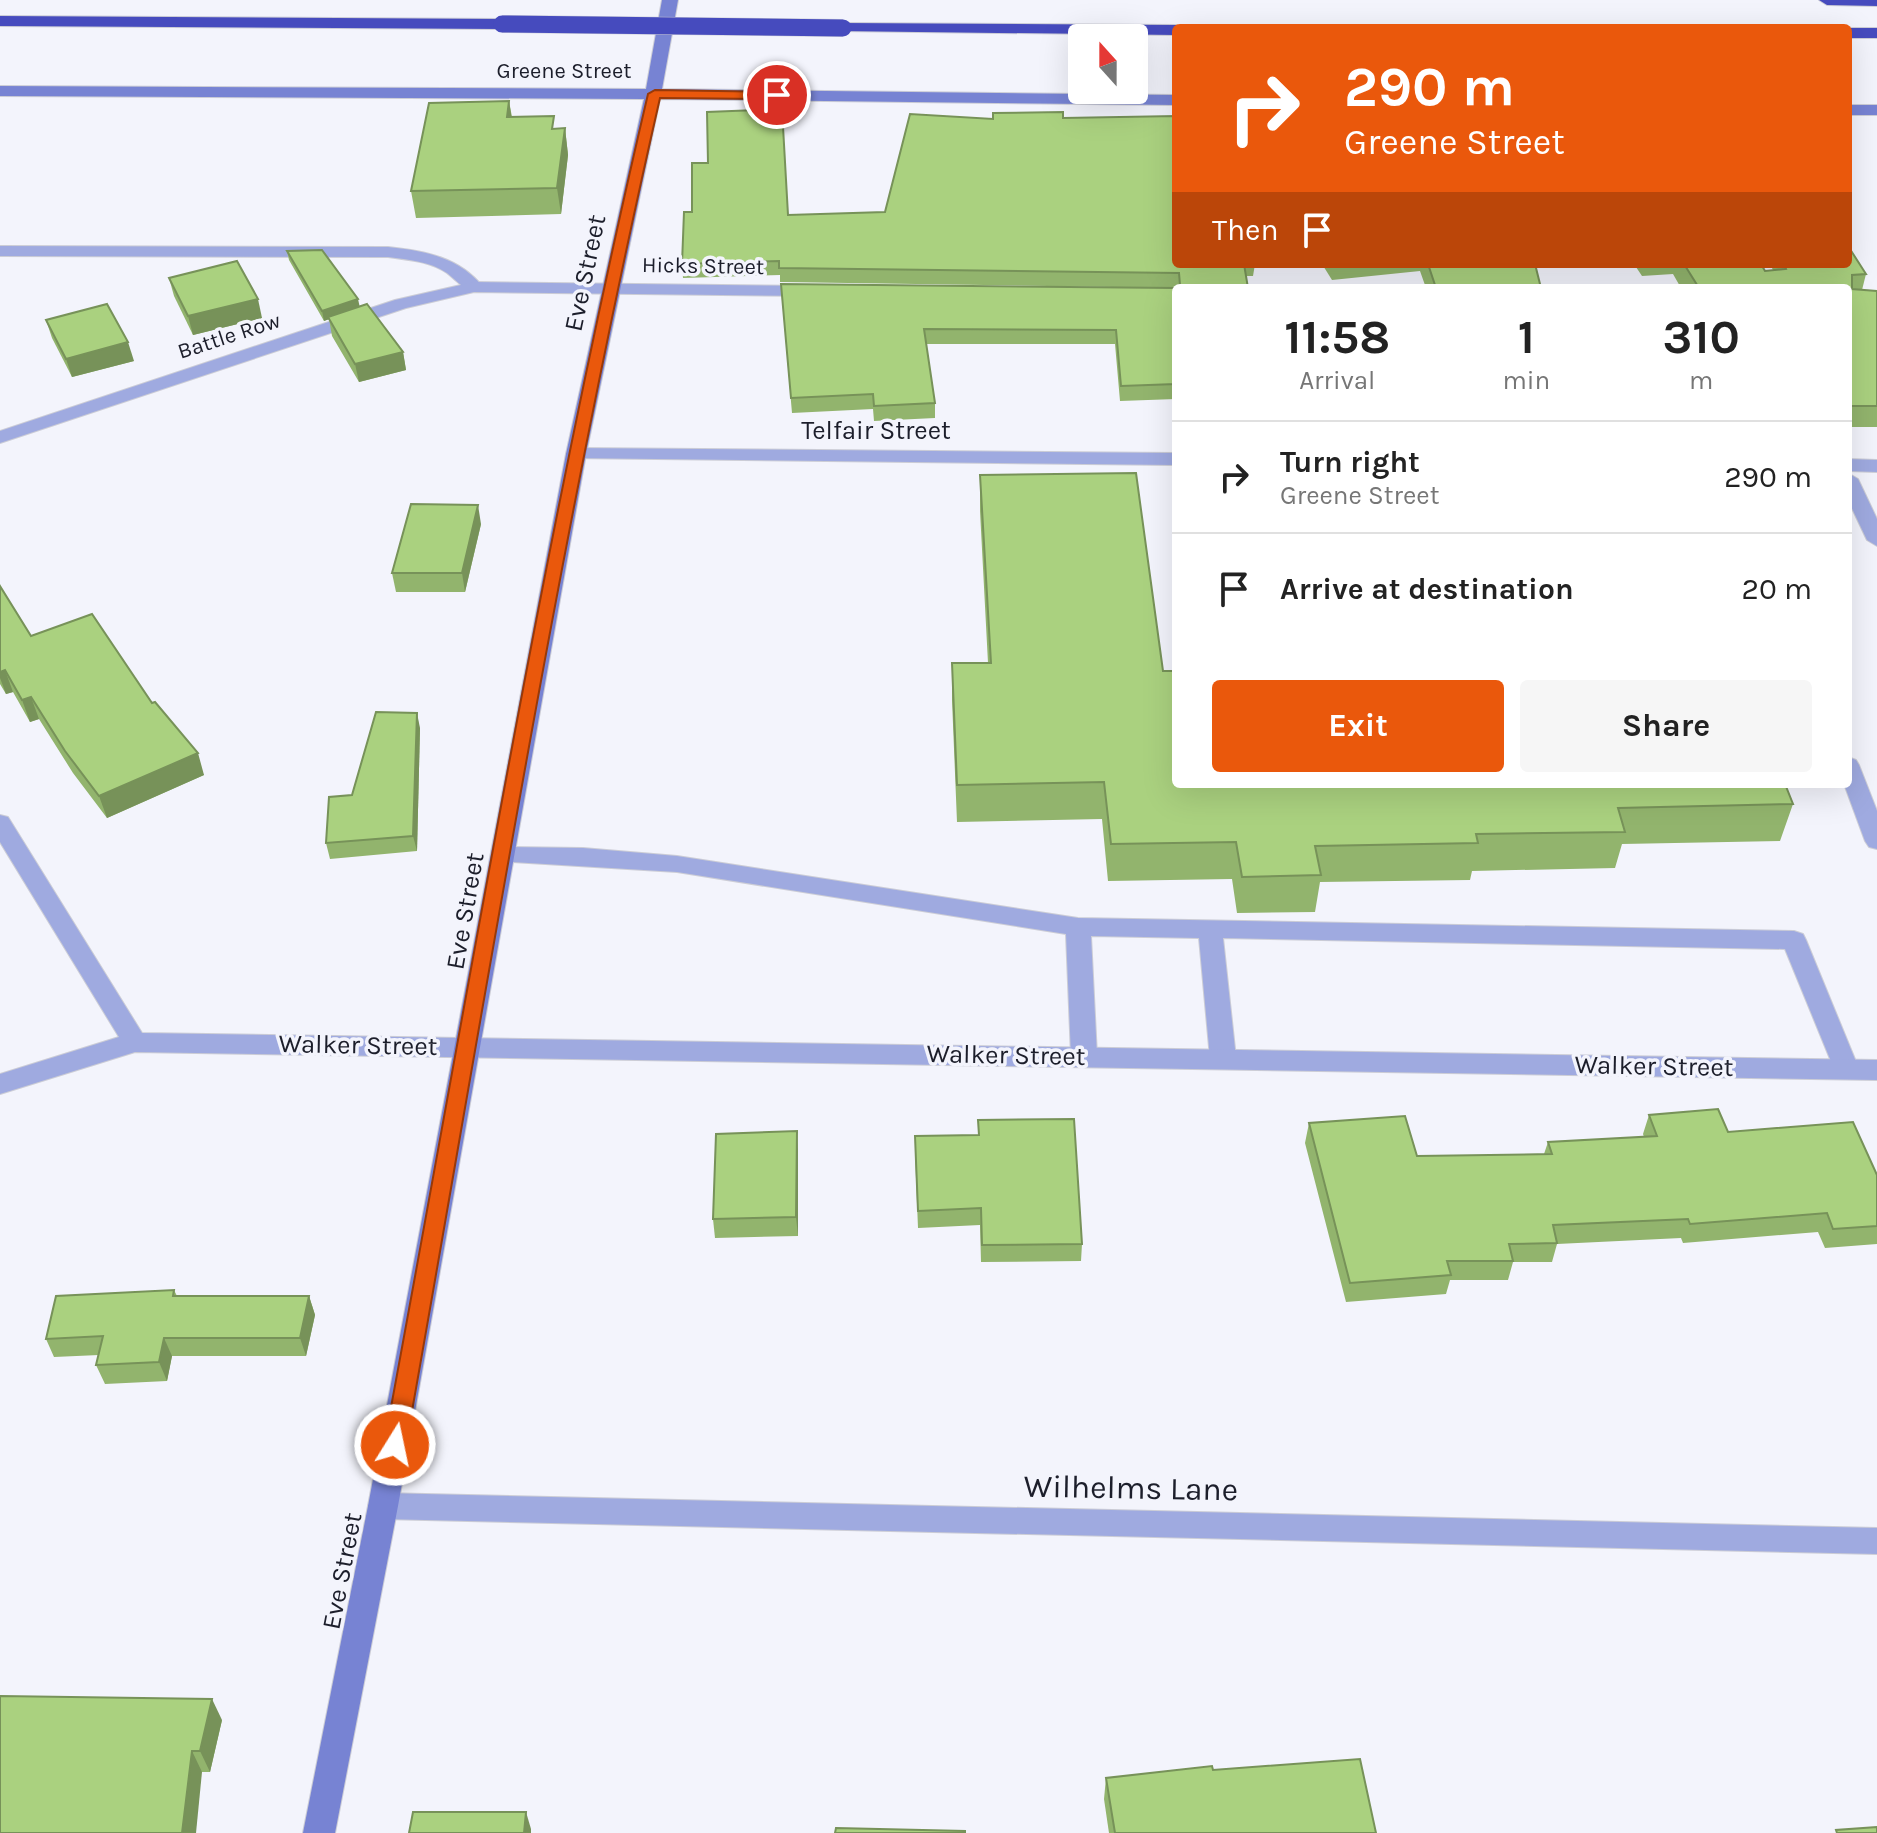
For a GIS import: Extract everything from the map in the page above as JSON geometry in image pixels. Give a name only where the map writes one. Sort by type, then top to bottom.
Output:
[{"type":"highway","points":[[1827,0],[1877,1]]},
{"type":"highway","points":[[0,21],[1172,30]]},
{"type":"highway","points":[[1852,33],[1877,33]]},
{"type":"street","name":"Eve Street","points":[[319,1833],[469,1046],[576,454],[609,289],[655,94],[670,0]]},
{"type":"street","name":"Greene Street","points":[[0,91],[1172,100]]},
{"type":"street","points":[[1852,110],[1877,110]]},
{"type":"street","points":[[0,251],[388,252],[423,256],[450,264],[474,287]]},
{"type":"street","name":"Hicks Street","points":[[474,287],[830,291]]},
{"type":"street","name":"Battle Row","points":[[0,437],[401,304],[474,287]]},
{"type":"street","name":"Telfair Street","points":[[576,454],[1172,459]]},
{"type":"street","points":[[1852,465],[1877,466]]},
{"type":"street","points":[[1852,487],[1877,540]]},
{"type":"street","points":[[1852,775],[1877,841]]},
{"type":"street","points":[[0,823],[135,1042]]},
{"type":"street","points":[[504,855],[583,856],[677,864],[1078,927],[1794,940],[1846,1069]]},
{"type":"street","points":[[1078,927],[1084,1056]]},
{"type":"street","points":[[1210,929],[1223,1058]]},
{"type":"street","name":"Walker Street","points":[[0,1084],[135,1042],[1877,1070]]},
{"type":"street","name":"Wilhelms Lane","points":[[383,1506],[1877,1541]]},
{"type":"building","points":[[509,101],[507,117],[554,116],[552,129],[565,128],[557,188],[411,191],[429,103]]},
{"type":"building","points":[[782,109],[788,215],[885,212],[910,114],[993,119],[993,113],[1063,112],[1063,118],[1172,116],[1172,268],[1245,268],[1247,284],[1180,284],[1179,273],[779,268],[779,261],[682,264],[684,212],[692,212],[692,163],[708,163],[707,112]]},
{"type":"building","points":[[322,250],[358,299],[322,311],[287,251]]},
{"type":"building","points":[[1852,252],[1866,274],[1852,275],[1852,284],[1696,284],[1686,268],[1763,268],[1765,271],[1852,268]]},
{"type":"building","points":[[237,261],[258,299],[188,316],[169,278]]},
{"type":"building","points":[[1429,268],[1536,268],[1540,284],[1435,284]]},
{"type":"building","points":[[781,284],[1172,288],[1172,384],[1121,386],[1116,330],[924,329],[935,403],[874,406],[873,394],[791,398]]},
{"type":"building","points":[[1852,289],[1877,291],[1877,406],[1852,406]]},
{"type":"building","points":[[107,304],[128,342],[66,359],[46,320]]},
{"type":"building","points":[[367,304],[403,352],[355,364],[328,317]]},
{"type":"building","points":[[1136,473],[1163,671],[1172,671],[1172,788],[1787,788],[1793,804],[1618,808],[1625,832],[1476,834],[1478,843],[1315,846],[1321,875],[1242,877],[1236,842],[1111,844],[1104,782],[957,785],[952,663],[991,663],[980,475]]},
{"type":"building","points":[[411,504],[478,505],[462,573],[392,573]]},
{"type":"building","points":[[0,586],[31,636],[92,614],[152,703],[155,702],[198,753],[99,796],[65,751],[31,697],[22,700],[5,670],[0,672]]},
{"type":"building","points":[[376,712],[417,713],[413,836],[326,843],[329,797],[352,795]]},
{"type":"building","points":[[1718,1109],[1728,1132],[1853,1122],[1877,1175],[1877,1226],[1833,1229],[1827,1213],[1690,1224],[1688,1219],[1553,1225],[1557,1243],[1509,1244],[1513,1261],[1447,1261],[1451,1275],[1350,1283],[1309,1123],[1405,1116],[1417,1156],[1552,1154],[1548,1142],[1657,1136],[1649,1115]]},
{"type":"building","points":[[1074,1119],[1082,1244],[982,1245],[981,1208],[918,1211],[915,1136],[979,1135],[978,1120]]},
{"type":"building","points":[[797,1131],[796,1217],[713,1219],[716,1134]]},
{"type":"building","points":[[174,1290],[173,1296],[309,1296],[300,1338],[164,1338],[159,1362],[96,1365],[103,1336],[46,1339],[56,1296]]},
{"type":"building","points":[[0,1696],[212,1699],[200,1751],[192,1751],[182,1833],[0,1833]]},
{"type":"building","points":[[1360,1759],[1376,1833],[1115,1833],[1106,1778],[1212,1766],[1213,1770]]},
{"type":"building","points":[[413,1812],[526,1812],[524,1833],[409,1833]]},
{"type":"building","points":[[1877,1827],[1877,1833],[1837,1833],[1836,1830]]},
{"type":"building","points":[[836,1828],[965,1831],[965,1833],[835,1833]]},
{"type":"route","points":[[395,1445],[576,454],[609,289],[655,94],[777,95]]}]
